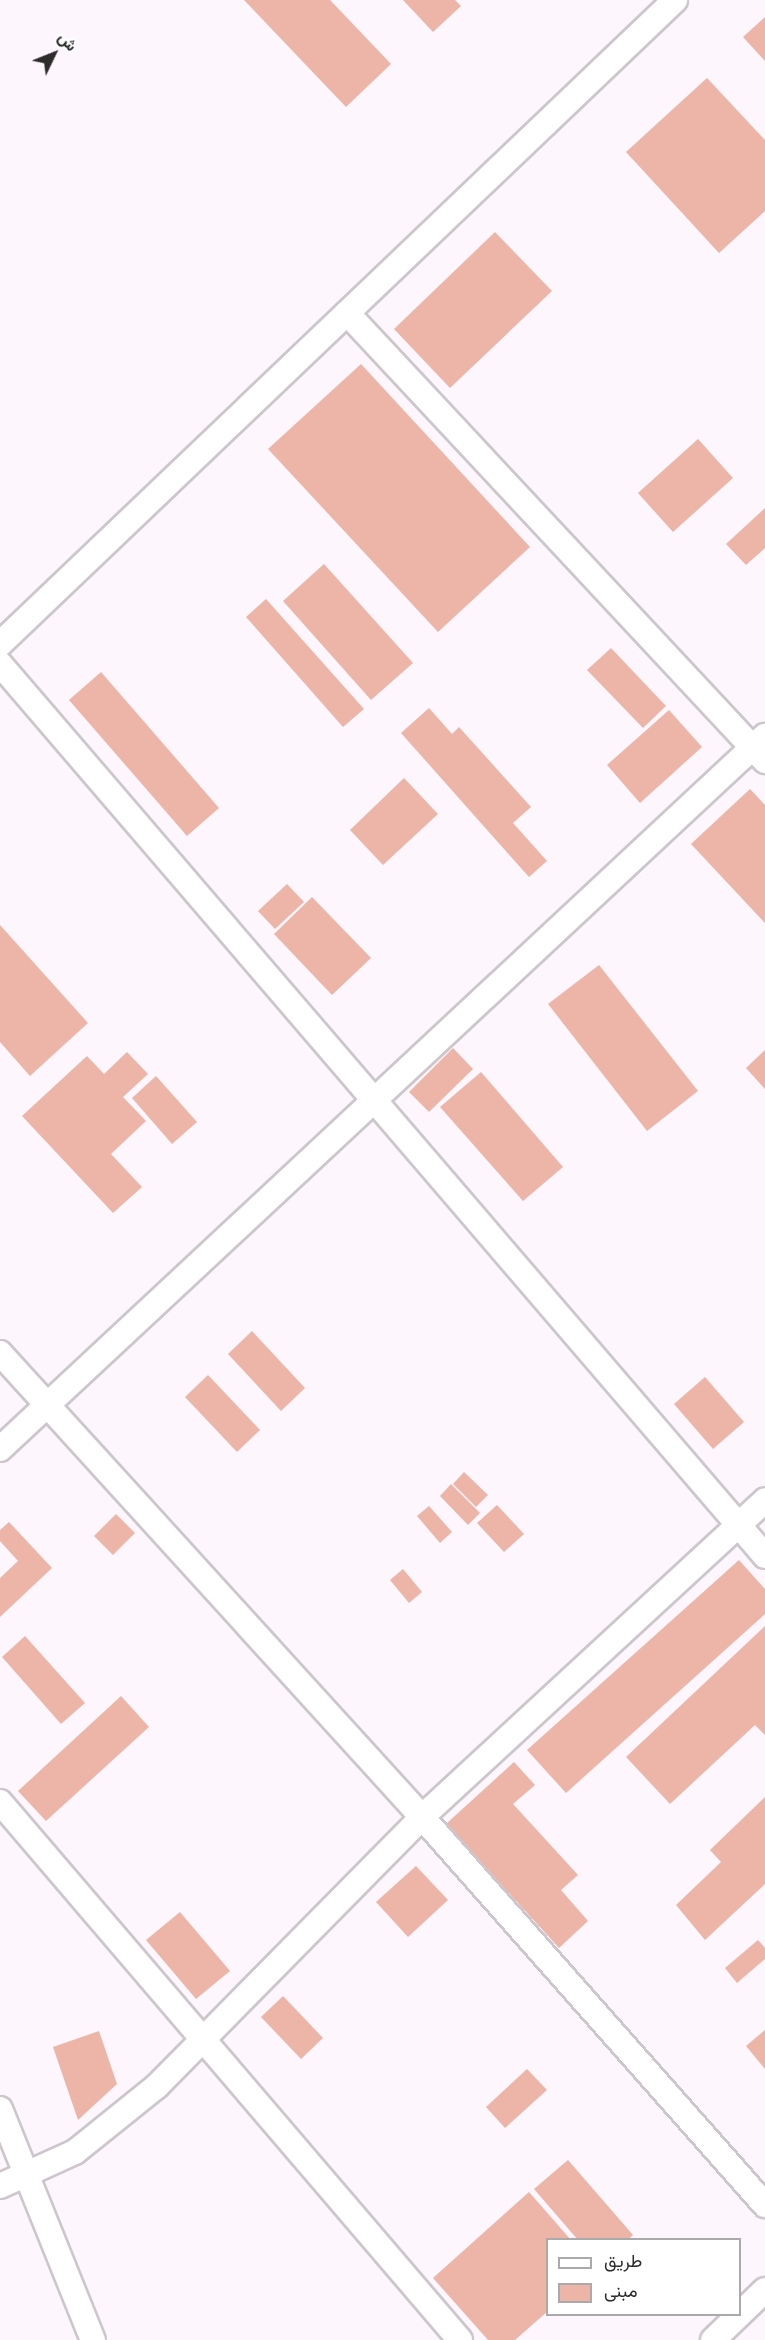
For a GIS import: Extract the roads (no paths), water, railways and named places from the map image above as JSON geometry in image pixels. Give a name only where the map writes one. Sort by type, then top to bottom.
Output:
[{"type":"street","points":[[0,644],[675,0]]},
{"type":"street","points":[[0,1449],[371,1100],[761,748],[347,313]]},
{"type":"street","points":[[0,664],[371,1100],[765,1557]]},
{"type":"street","points":[[0,1353],[45,1406],[422,1817],[765,2205]]},
{"type":"street","points":[[0,2186],[27,2176],[75,2152],[102,2133],[200,2041],[422,1817],[765,1500]]},
{"type":"street","points":[[0,1802],[200,2041],[460,2340]]},
{"type":"street","points":[[0,2109],[93,2340]]},
{"type":"street","points":[[741,2313],[765,2290]]},
{"type":"street","points":[[713,2340],[738,2316]]}]
